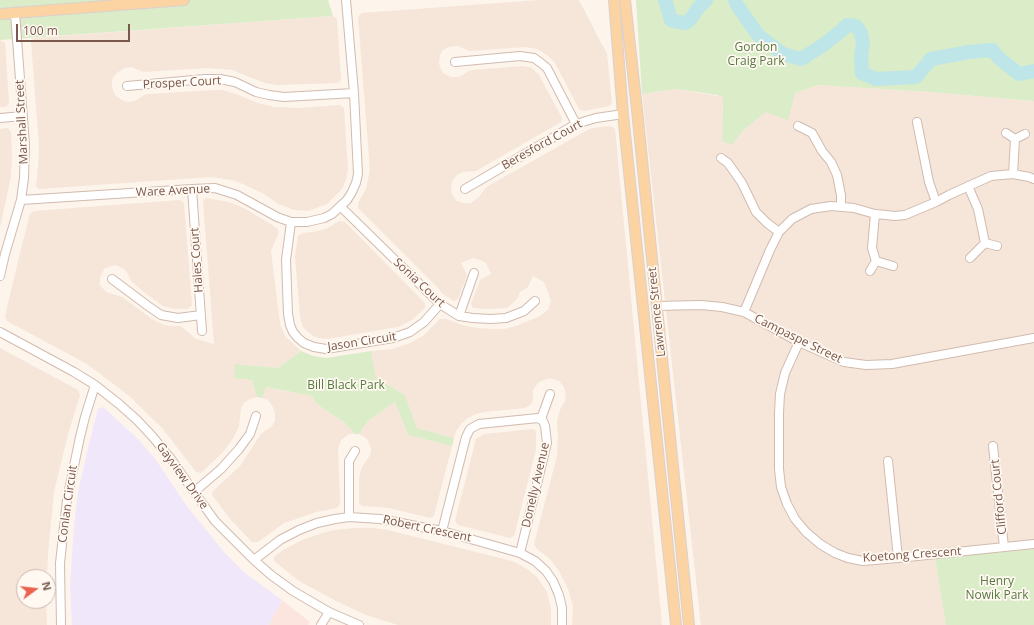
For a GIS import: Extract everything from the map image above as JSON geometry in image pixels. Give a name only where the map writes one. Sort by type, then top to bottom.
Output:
[{"type":"main road","points":[[0,14],[184,0]]},
{"type":"main road","name":"Lawrence Street","points":[[626,2],[689,625]]},
{"type":"main road","name":"Lawrence Street","points":[[613,3],[623,114],[676,625]]},
{"type":"main road","points":[[623,114],[637,110]]},
{"type":"main road","points":[[644,307],[656,306]]},
{"type":"street","name":"Ware Avenue","points":[[21,200],[215,188],[237,195],[277,217],[291,222],[307,222],[324,218],[332,214],[347,200],[356,183],[358,174],[354,93],[346,0]]},
{"type":"street","name":"Marshall Street","points":[[0,276],[3,254],[21,200],[25,161],[15,13]]},
{"type":"street","points":[[455,62],[520,56],[534,58],[547,68],[576,124]]},
{"type":"street","name":"Prosper Court","points":[[127,86],[205,79],[235,82],[256,92],[284,97],[354,93]]},
{"type":"street","name":"Beresford Court","points":[[465,189],[576,124],[596,118],[623,114]]},
{"type":"street","points":[[0,118],[23,116]]},
{"type":"street","points":[[917,122],[929,182],[936,202]]},
{"type":"street","points":[[798,126],[812,133],[822,151],[831,162],[837,175],[841,195],[841,207]]},
{"type":"street","points":[[1006,134],[1015,139]]},
{"type":"street","points":[[1015,139],[1025,134]]},
{"type":"street","points":[[1013,174],[1015,139]]},
{"type":"street","points":[[721,158],[728,163],[742,183],[756,212],[779,232]]},
{"type":"street","points":[[744,312],[779,232],[792,219],[811,209],[831,206],[854,208],[875,214],[895,216],[905,214],[936,202],[990,176],[1013,174],[1034,179]]},
{"type":"street","points":[[968,186],[978,209],[985,243]]},
{"type":"street","name":"Hales Court","points":[[192,189],[202,332]]},
{"type":"street","name":"Sonia Court","points":[[341,207],[440,304],[459,316],[491,319],[506,318],[524,311],[535,301]]},
{"type":"street","points":[[870,271],[876,261],[872,248],[875,214]]},
{"type":"street","name":"Jason Circuit","points":[[291,222],[286,260],[288,314],[293,332],[304,343],[314,347],[326,349],[397,337],[410,332],[424,322],[440,304]]},
{"type":"street","points":[[985,243],[997,246]]},
{"type":"street","points":[[970,258],[985,243]]},
{"type":"street","points":[[876,261],[893,266]]},
{"type":"street","points":[[459,316],[474,273]]},
{"type":"street","points":[[112,279],[161,315],[178,318],[201,315]]},
{"type":"street","name":"Campaspe Street","points":[[656,306],[701,304],[744,312],[799,342],[844,362],[866,365],[892,364],[1034,338]]},
{"type":"street","name":"Gayview Drive","points":[[0,332],[74,372],[95,385],[119,404],[138,420],[171,459],[220,528],[254,560],[293,591],[329,612],[359,625]]},
{"type":"street","name":"Koetong Crescent","points":[[799,342],[785,373],[780,394],[779,469],[781,487],[787,504],[795,518],[806,532],[820,544],[835,553],[848,558],[863,561],[1034,544]]},
{"type":"street","name":"Conlan Circuit","points":[[61,625],[60,563],[67,500],[80,437],[95,385]]},
{"type":"street","points":[[442,531],[466,437],[470,429],[479,424],[535,418],[540,419],[550,394]]},
{"type":"street","points":[[194,492],[221,469],[239,449],[250,434],[256,416]]},
{"type":"street","name":"Donelly Avenue","points":[[520,552],[547,443],[546,426],[540,419]]},
{"type":"street","name":"Clifford Court","points":[[993,446],[1004,547]]},
{"type":"street","points":[[349,517],[349,461],[355,451]]},
{"type":"street","points":[[888,461],[898,558]]},
{"type":"street","name":"Robert Crescent","points":[[254,560],[280,540],[299,530],[317,523],[335,519],[349,517],[380,519],[442,531],[520,552],[535,561],[546,571],[553,581],[559,595],[562,608],[562,625]]},
{"type":"street","points":[[321,625],[329,612]]},
{"type":"shaded area","points":[[539,0],[579,0],[607,54],[612,103],[609,106],[584,111],[579,109],[555,63],[547,55],[537,49],[525,47],[470,51],[458,46],[448,47],[443,50],[440,55],[439,64],[444,74],[452,77],[459,77],[473,70],[523,66],[532,68],[539,75],[562,118],[561,122],[476,171],[463,172],[457,175],[452,181],[451,191],[457,201],[471,203],[479,197],[488,186],[584,132],[592,128],[611,126],[615,129],[662,625],[572,625],[573,606],[568,589],[559,571],[550,559],[537,549],[534,544],[557,456],[557,423],[560,410],[566,396],[564,387],[559,381],[549,378],[538,383],[533,390],[532,403],[525,408],[485,412],[468,418],[456,431],[454,438],[417,428],[405,395],[376,378],[371,351],[392,349],[408,344],[423,336],[440,319],[446,319],[462,325],[477,328],[504,329],[516,326],[540,316],[548,310],[551,301],[544,282],[533,276],[528,287],[520,292],[518,298],[507,308],[473,308],[471,304],[480,280],[491,274],[486,263],[473,258],[461,263],[467,275],[458,299],[454,301],[444,295],[358,208],[358,203],[366,189],[370,170],[358,17],[362,13]]},
{"type":"shaded area","points":[[333,16],[337,19],[341,80],[338,83],[277,85],[265,83],[232,70],[207,68],[144,72],[131,67],[125,68],[118,72],[112,80],[112,87],[115,95],[128,102],[135,101],[144,95],[149,94],[222,90],[274,107],[300,108],[340,105],[344,108],[348,170],[343,187],[327,204],[308,211],[294,210],[278,204],[264,194],[243,184],[232,180],[211,177],[39,189],[36,186],[39,146],[31,41],[34,38]]},
{"type":"shaded area","points":[[0,40],[5,43],[9,103],[6,107],[0,107]]},
{"type":"shaded area","points":[[818,85],[930,92],[1034,101],[1034,549],[935,558],[946,625],[701,625],[642,94],[677,89],[723,97],[722,140],[732,145],[744,130],[766,112],[795,93]]},
{"type":"shaded area","points":[[8,128],[11,132],[11,177],[0,227],[0,129]]},
{"type":"shaded area","points":[[206,198],[235,204],[277,228],[279,232],[271,251],[280,324],[285,336],[301,351],[278,368],[235,364],[252,379],[257,397],[245,402],[241,407],[239,426],[234,437],[223,452],[201,473],[196,472],[163,429],[128,395],[87,364],[7,321],[5,316],[30,214],[34,211],[180,200],[184,203],[192,305],[188,309],[175,309],[163,306],[131,281],[124,269],[116,265],[104,269],[100,278],[100,285],[106,292],[122,297],[152,319],[164,325],[181,326],[196,339],[214,344],[203,202]]},
{"type":"shaded area","points":[[339,221],[345,222],[425,303],[425,308],[412,320],[398,327],[327,339],[313,336],[303,327],[300,317],[295,256],[298,236],[303,233],[326,229]]},
{"type":"shaded area","points":[[0,348],[78,390],[80,395],[68,434],[54,492],[47,569],[16,569],[16,609],[46,609],[47,625],[0,625]]},
{"type":"shaded area","points":[[265,387],[312,396],[317,404],[345,423],[355,434],[349,434],[341,440],[338,448],[340,504],[337,508],[316,512],[284,523],[258,542],[252,542],[231,520],[212,495],[213,491],[240,466],[261,434],[272,426],[275,421],[273,407],[268,400],[262,398]]},
{"type":"shaded area","points":[[395,402],[408,435],[452,446],[434,516],[430,518],[389,508],[362,506],[359,503],[359,479],[361,469],[370,455],[371,450],[366,438],[359,434],[368,421]]},
{"type":"shaded area","points":[[103,407],[139,440],[156,460],[186,505],[224,552],[245,573],[282,600],[269,625],[72,625],[70,585],[78,492],[98,409]]},
{"type":"shaded area","points":[[533,429],[536,432],[536,450],[514,536],[510,538],[458,525],[455,521],[476,439],[484,434]]},
{"type":"shaded area","points":[[355,528],[388,530],[512,561],[527,569],[537,577],[547,592],[551,609],[551,625],[398,625],[366,615],[338,602],[299,581],[274,561],[274,557],[283,550],[302,540],[334,530]]},
{"type":"shaded area","points":[[282,600],[310,622],[308,625],[269,625]]},
{"type":"green space","points":[[0,0],[328,0],[333,16],[0,40]]},
{"type":"green space","name":"Gordon Craig Park","points":[[636,0],[1034,0],[1034,101],[930,92],[818,85],[795,93],[788,120],[766,112],[744,130],[732,145],[722,141],[723,97],[677,89],[642,94]]},
{"type":"green space","name":"Bill Black Park","points":[[301,351],[313,356],[326,358],[371,351],[376,378],[405,395],[417,428],[454,438],[452,446],[408,435],[395,402],[368,421],[359,434],[355,434],[345,423],[317,404],[312,396],[266,387],[262,398],[257,397],[252,380],[234,378],[235,364],[278,368]]},
{"type":"green space","name":"Henry Nowik Park","points":[[1034,549],[1034,625],[946,625],[935,558]]},
{"type":"waterway","points":[[665,0],[671,20],[685,23],[689,21],[706,0]]},
{"type":"waterway","points":[[735,0],[758,35],[783,54],[801,59],[822,46],[847,25],[856,26],[861,33],[863,43],[861,57],[862,73],[876,79],[916,77],[931,59],[969,52],[992,50],[1000,59],[1019,74],[1034,71]]}]
